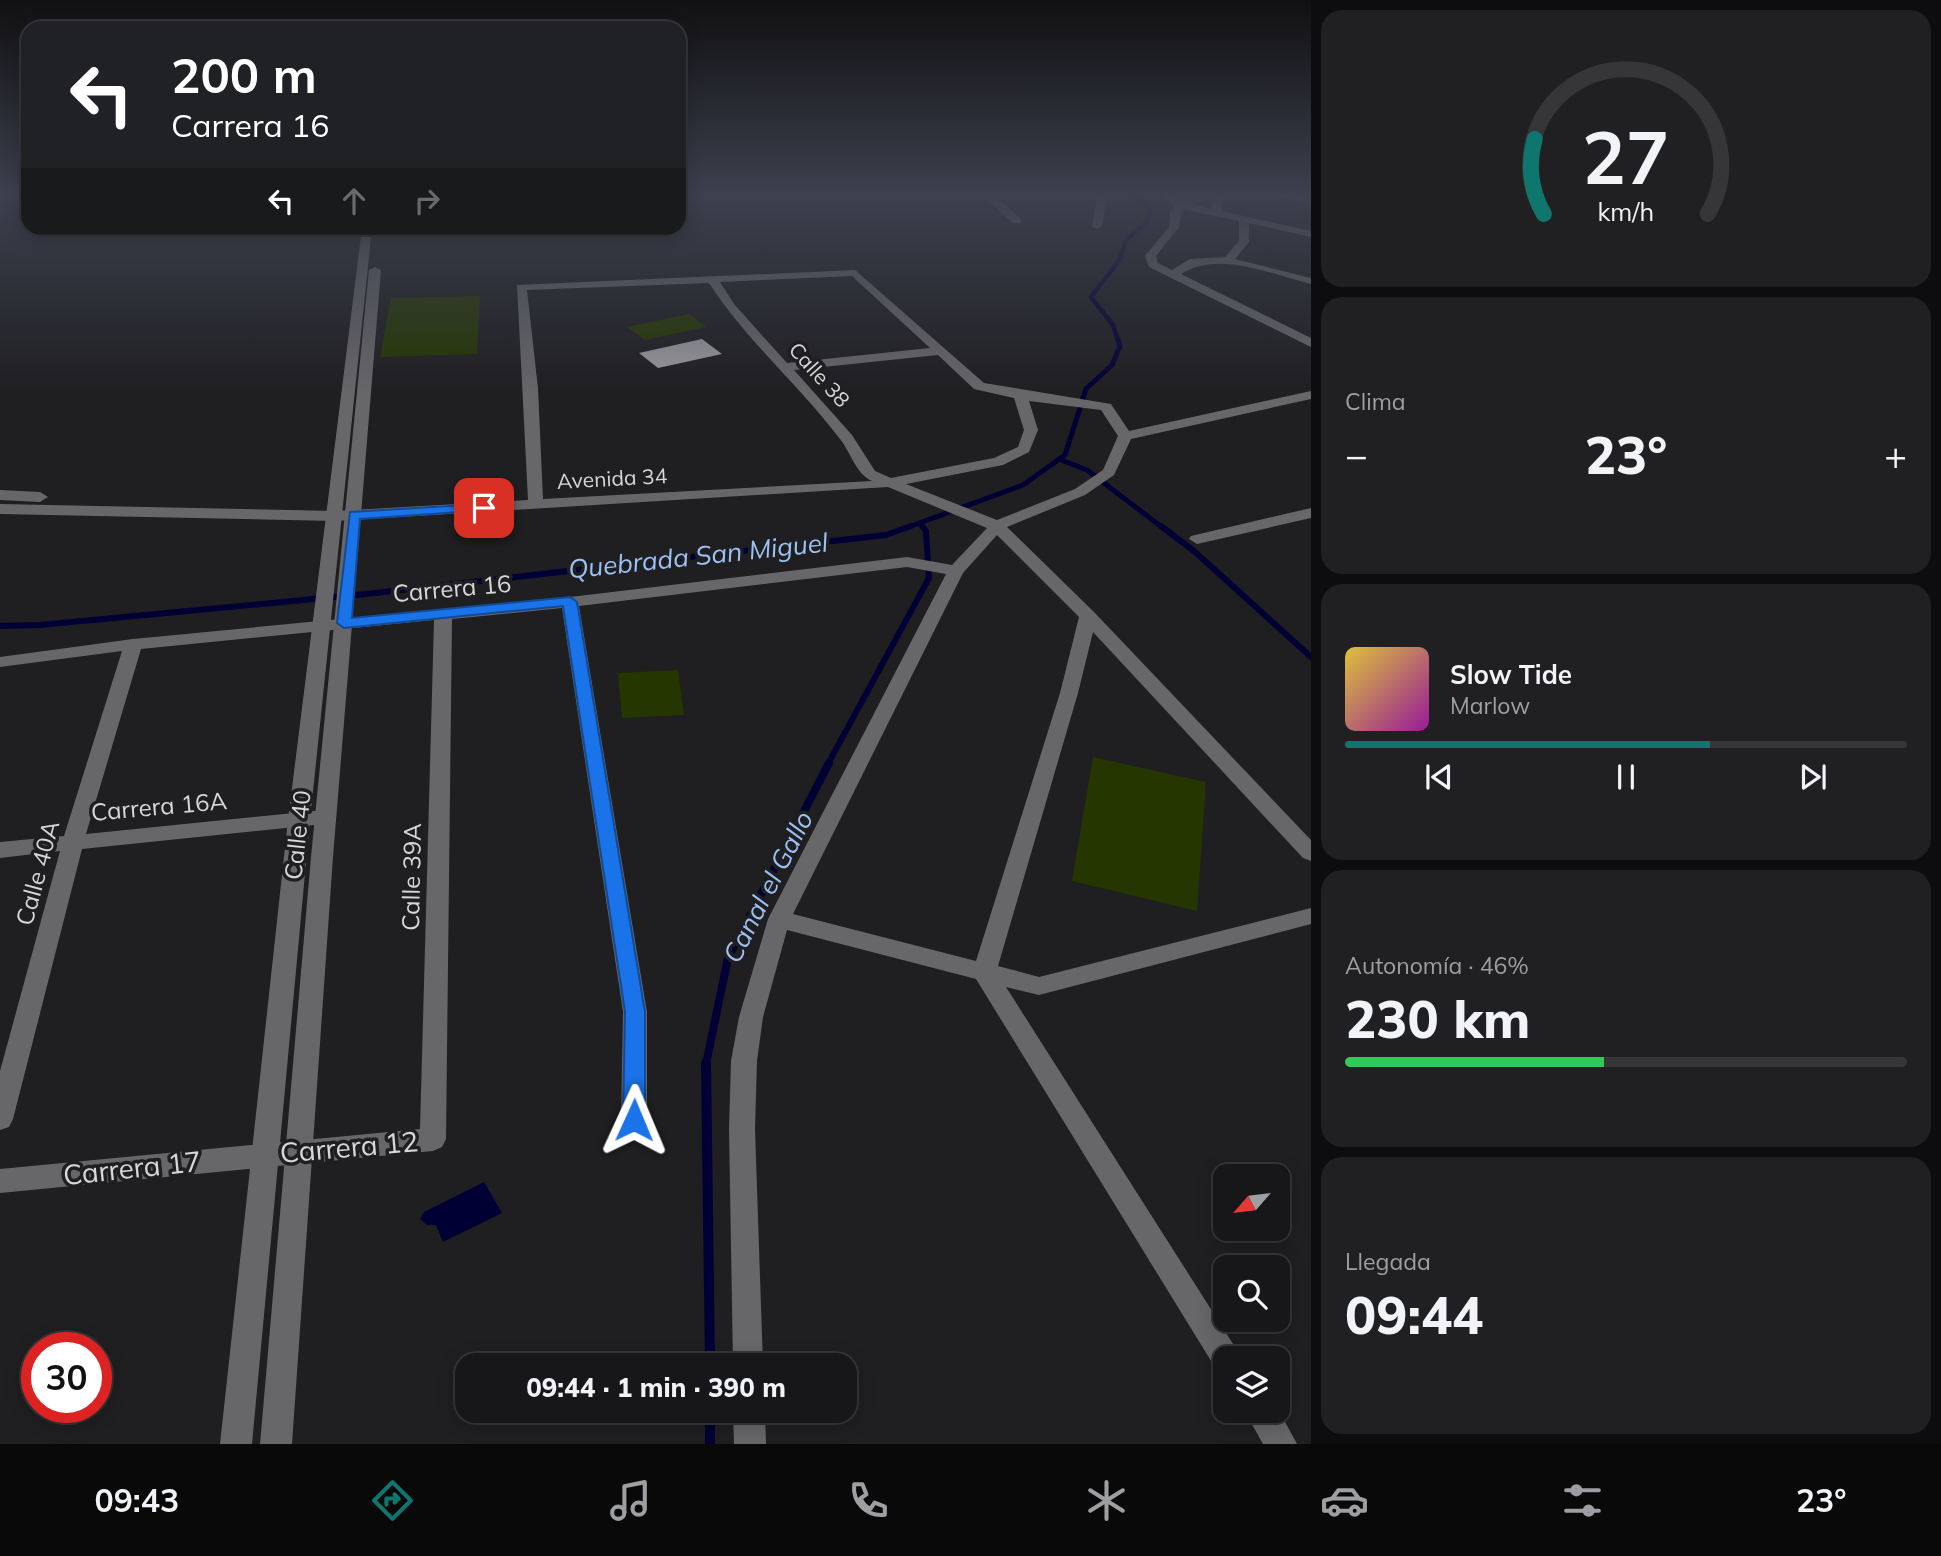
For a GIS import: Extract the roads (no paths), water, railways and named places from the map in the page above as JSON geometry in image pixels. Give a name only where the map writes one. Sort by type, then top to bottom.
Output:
[{"type":"street","name":"Calle 40","points":[[369,260],[369,265]]},
{"type":"street","name":"Calle 40","points":[[334,619],[328,578],[354,341],[370,260]]},
{"type":"street","points":[[1151,260],[1153,265],[1311,343]]},
{"type":"street","points":[[1174,274],[1194,261],[1215,260]]},
{"type":"street","points":[[1230,260],[1311,281]]},
{"type":"street","points":[[537,499],[521,287],[855,273],[979,386],[1020,395],[1062,398],[1106,407],[1125,436]]},
{"type":"street","name":"Calle 38","points":[[712,279],[730,306],[847,438],[869,474]]},
{"type":"street","name":"Calle 40","points":[[236,1444],[265,1155],[312,819],[334,619],[348,576],[369,340],[367,281]]},
{"type":"street","points":[[354,341],[369,340]]},
{"type":"street","points":[[784,368],[939,351]]},
{"type":"street","name":"Avenida 34","points":[[336,510],[897,484],[998,462],[1024,449],[1031,430],[1020,395]]},
{"type":"street","points":[[1125,436],[1311,395]]},
{"type":"street","points":[[347,398],[364,397]]},
{"type":"street","points":[[345,415],[362,414]]},
{"type":"street","points":[[748,1353],[742,1129],[744,1061],[751,1017],[779,919],[947,569],[992,524],[1084,490],[1107,473],[1125,436]]},
{"type":"street","points":[[869,474],[992,524],[1088,616],[1311,853]]},
{"type":"street","name":"Avenida 34","points":[[537,499],[869,474]]},
{"type":"street","points":[[0,495],[336,510]]},
{"type":"street","points":[[0,509],[336,510]]},
{"type":"street","points":[[1197,539],[1311,513]]},
{"type":"street","name":"Carrera 16","points":[[0,662],[334,619],[443,615],[908,562],[947,569]]},
{"type":"street","points":[[570,602],[635,1012],[634,1120]]},
{"type":"street","name":"Calle 39A","points":[[433,1139],[443,615]]},
{"type":"street","points":[[1088,616],[1075,672],[984,972],[1219,1346]]},
{"type":"street","name":"Calle 40A","points":[[0,1119],[73,842],[133,644]]},
{"type":"street","name":"Calle 40","points":[[276,1444],[297,1153],[312,819]]},
{"type":"street","name":"Carrera 16A","points":[[0,850],[312,819]]},
{"type":"street","points":[[779,919],[1039,986],[1311,916]]},
{"type":"street","name":"Carrera 12","points":[[265,1155],[433,1139]]},
{"type":"street","name":"Carrera 17","points":[[0,1181],[265,1155]]},
{"type":"street","points":[[749,1423],[750,1444]]},
{"type":"street","points":[[1268,1423],[1281,1444]]},
{"type":"waterway","name":"Quebrada San Miguel","points":[[1118,341],[1113,325],[1091,297],[1119,260]]},
{"type":"waterway","name":"Quebrada San Miguel","points":[[1059,459],[1065,455],[1086,389],[1112,365],[1120,346],[1118,340]]},
{"type":"waterway","name":"Quebrada San Miguel","points":[[906,528],[1023,485],[1059,459]]},
{"type":"waterway","points":[[1059,459],[1087,470],[1163,528]]},
{"type":"waterway","name":"Quebrada San Miguel","points":[[920,523],[924,528]]},
{"type":"waterway","name":"Quebrada San Miguel","points":[[0,626],[40,625],[366,594],[886,535],[911,526]]},
{"type":"waterway","name":"Canal el Gallo","points":[[828,764],[929,578],[926,531],[922,526]]},
{"type":"waterway","points":[[1161,526],[1194,551],[1311,657]]},
{"type":"waterway","name":"Canal el Gallo","points":[[706,1064],[728,958],[829,763]]},
{"type":"waterway","name":"Canal el Gallo","points":[[706,1064],[710,1353]]},
{"type":"waterway","name":"Canal el Gallo","points":[[710,1423],[710,1444]]}]
